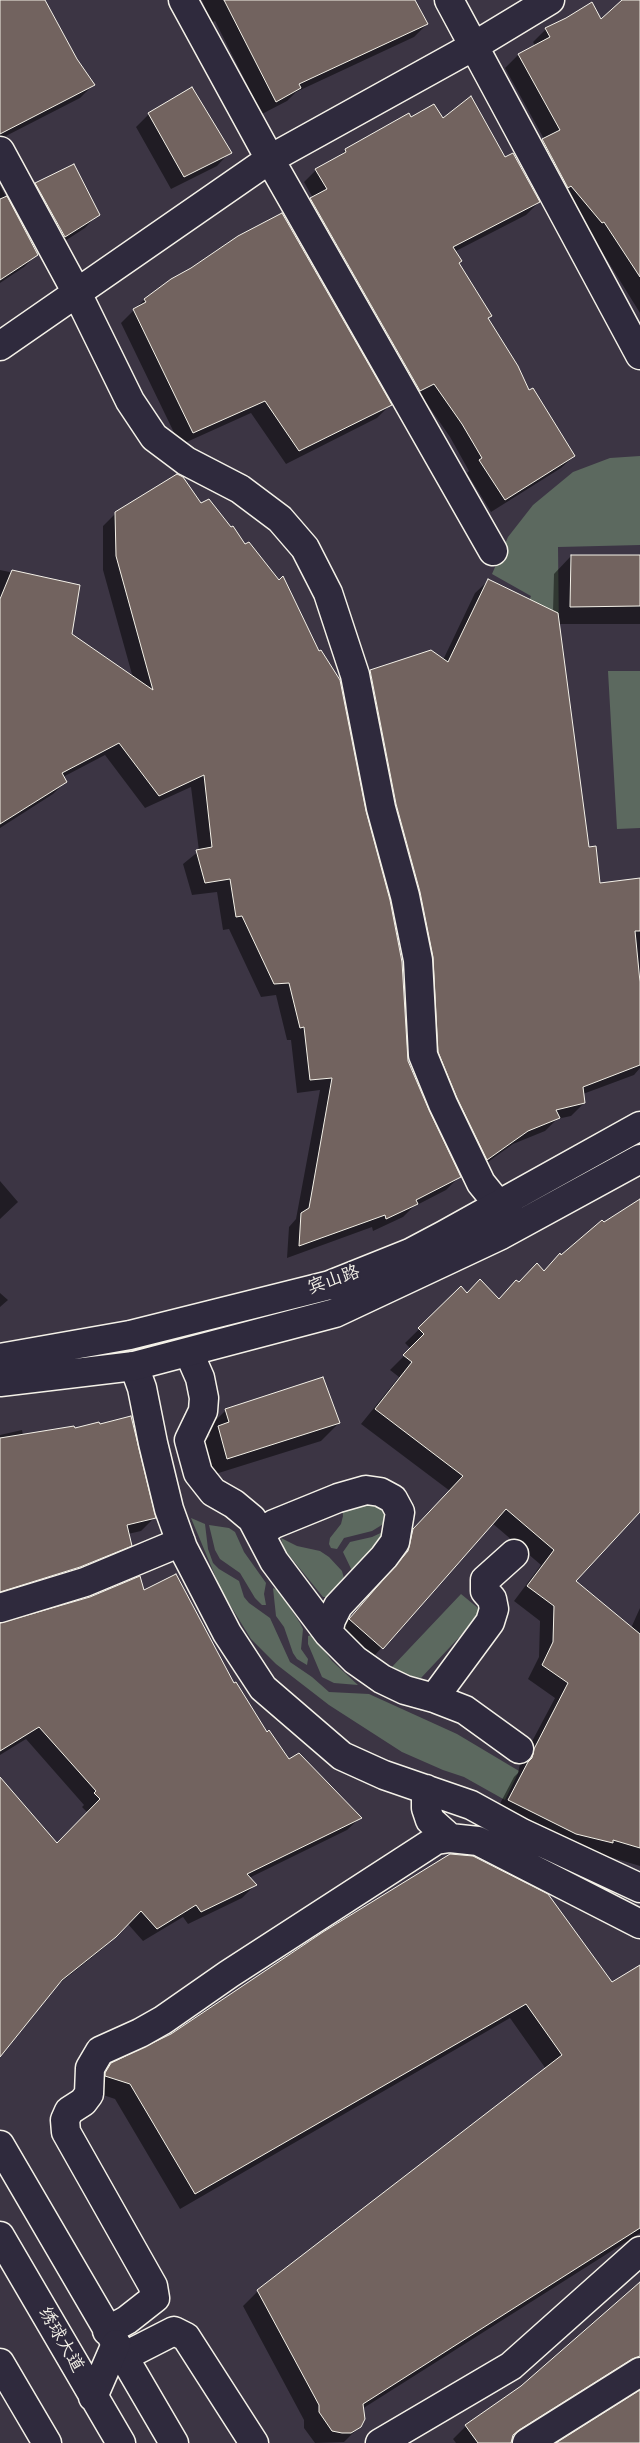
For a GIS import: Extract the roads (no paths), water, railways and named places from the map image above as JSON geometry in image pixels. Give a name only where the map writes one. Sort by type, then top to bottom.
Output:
[{"type":"street","points":[[183,0],[270,159],[493,551]]},
{"type":"street","points":[[449,0],[640,355]]},
{"type":"street","points":[[0,346],[270,159],[474,46],[550,0]]},
{"type":"street","points":[[0,151],[77,293],[130,401],[154,437],[186,461],[240,489],[280,519],[306,548],[328,593],[355,675],[381,808],[405,896],[418,960],[423,1055],[443,1104],[481,1183],[498,1204]]},
{"type":"street","name":"宾山路","points":[[0,1358],[130,1335],[330,1285],[410,1253],[640,1126]]},
{"type":"street","name":"宾山路","points":[[0,1382],[134,1366],[335,1313],[501,1236],[640,1159]]},
{"type":"street","points":[[189,1353],[200,1378],[204,1398],[204,1411],[189,1440],[198,1472],[213,1492],[252,1519],[274,1561],[328,1634],[355,1660],[382,1679],[404,1690],[434,1698],[466,1710],[519,1749]]},
{"type":"street","points":[[134,1366],[142,1388],[153,1443],[170,1509],[181,1542],[227,1634],[263,1688],[342,1756],[384,1776],[471,1805],[522,1832],[640,1888]]},
{"type":"street","points":[[260,1533],[274,1524],[328,1502],[366,1490],[380,1492],[393,1499],[400,1512],[395,1542],[384,1557],[338,1606],[331,1620],[328,1634]]},
{"type":"street","points":[[0,1608],[85,1582],[181,1542]]},
{"type":"street","points":[[434,1698],[490,1622],[494,1609],[492,1599],[485,1591],[485,1580],[514,1554]]},
{"type":"street","points":[[426,1789],[426,1808],[430,1820],[450,1838]]},
{"type":"street","points":[[93,2397],[127,2320],[155,2298],[153,2286],[66,2132],[64,2120],[69,2111],[83,2102],[89,2094],[90,2068],[100,2051],[140,2034],[163,2020],[229,1974],[436,1840],[450,1838],[478,1841],[640,1924]]},
{"type":"street","points":[[0,2145],[174,2443]]},
{"type":"street","name":"绣球大道","points":[[0,2236],[120,2443]]},
{"type":"street","points":[[380,2443],[511,2366],[640,2251]]},
{"type":"street","points":[[115,2344],[174,2331],[186,2337],[254,2443]]},
{"type":"street","points":[[0,2363],[47,2443]]},
{"type":"street","points":[[527,2443],[640,2372]]}]
